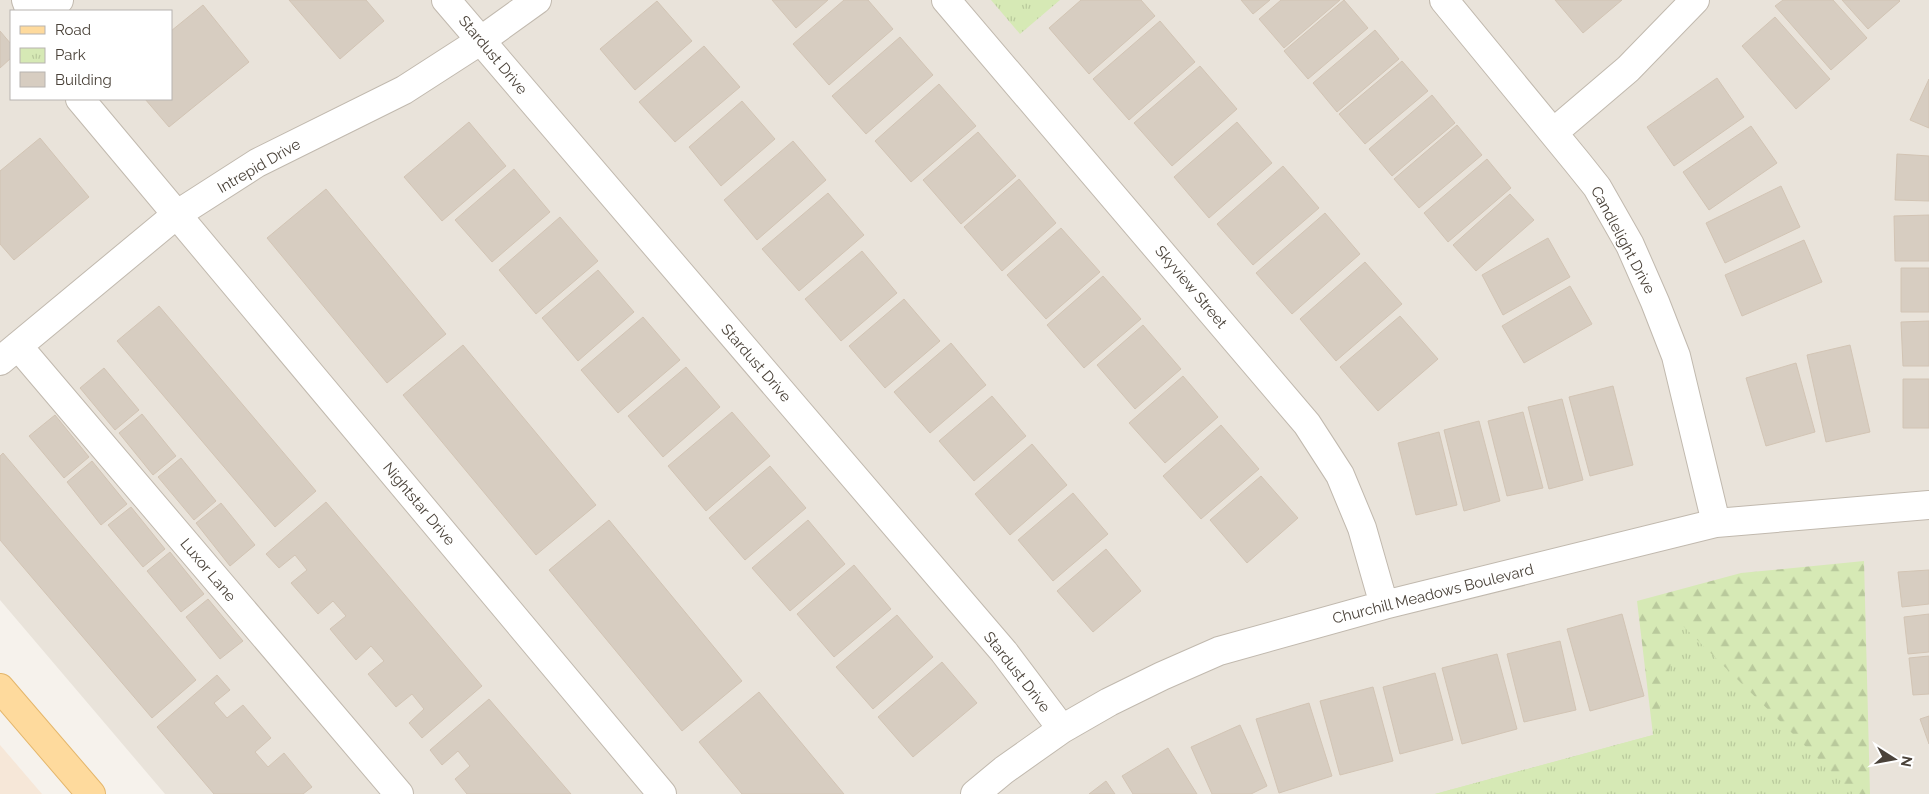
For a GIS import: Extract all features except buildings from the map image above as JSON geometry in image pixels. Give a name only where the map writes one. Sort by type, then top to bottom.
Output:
[{"type":"main road","points":[[0,688],[90,794]]},
{"type":"street","points":[[47,10],[59,0]]},
{"type":"street","name":"Stardust Drive","points":[[446,0],[1004,652],[1062,729]]},
{"type":"street","name":"Intrepid Drive","points":[[9,353],[176,215],[257,163],[404,90],[480,41],[537,0]]},
{"type":"street","name":"Skyview Street","points":[[946,0],[1307,424],[1340,475],[1362,528],[1384,605]]},
{"type":"street","name":"Candlelight Drive","points":[[1444,0],[1554,132],[1597,187],[1630,245],[1656,302],[1676,356],[1716,524]]},
{"type":"street","points":[[1554,132],[1628,69],[1695,0]]},
{"type":"street","name":"Nightstar Drive","points":[[81,100],[662,794]]},
{"type":"street","name":"Luxor Lane","points":[[9,353],[399,794]]},
{"type":"street","name":"Churchill Meadows Boulevard","points":[[975,794],[1004,770],[1062,729],[1109,702],[1219,651],[1384,605],[1716,524],[1929,505]]},
{"type":"shaded area","points":[[0,0],[1929,0],[1929,794],[165,794],[0,600]]},
{"type":"shaded area","points":[[0,745],[42,794],[0,794]]},
{"type":"green space","points":[[991,0],[1060,0],[1020,34]]},
{"type":"green space","points":[[1864,561],[1870,794],[1435,794],[1653,735],[1637,601],[1741,573]]},
{"type":"green space","points":[[1681,624],[1854,794],[1435,794],[1653,735]]}]
